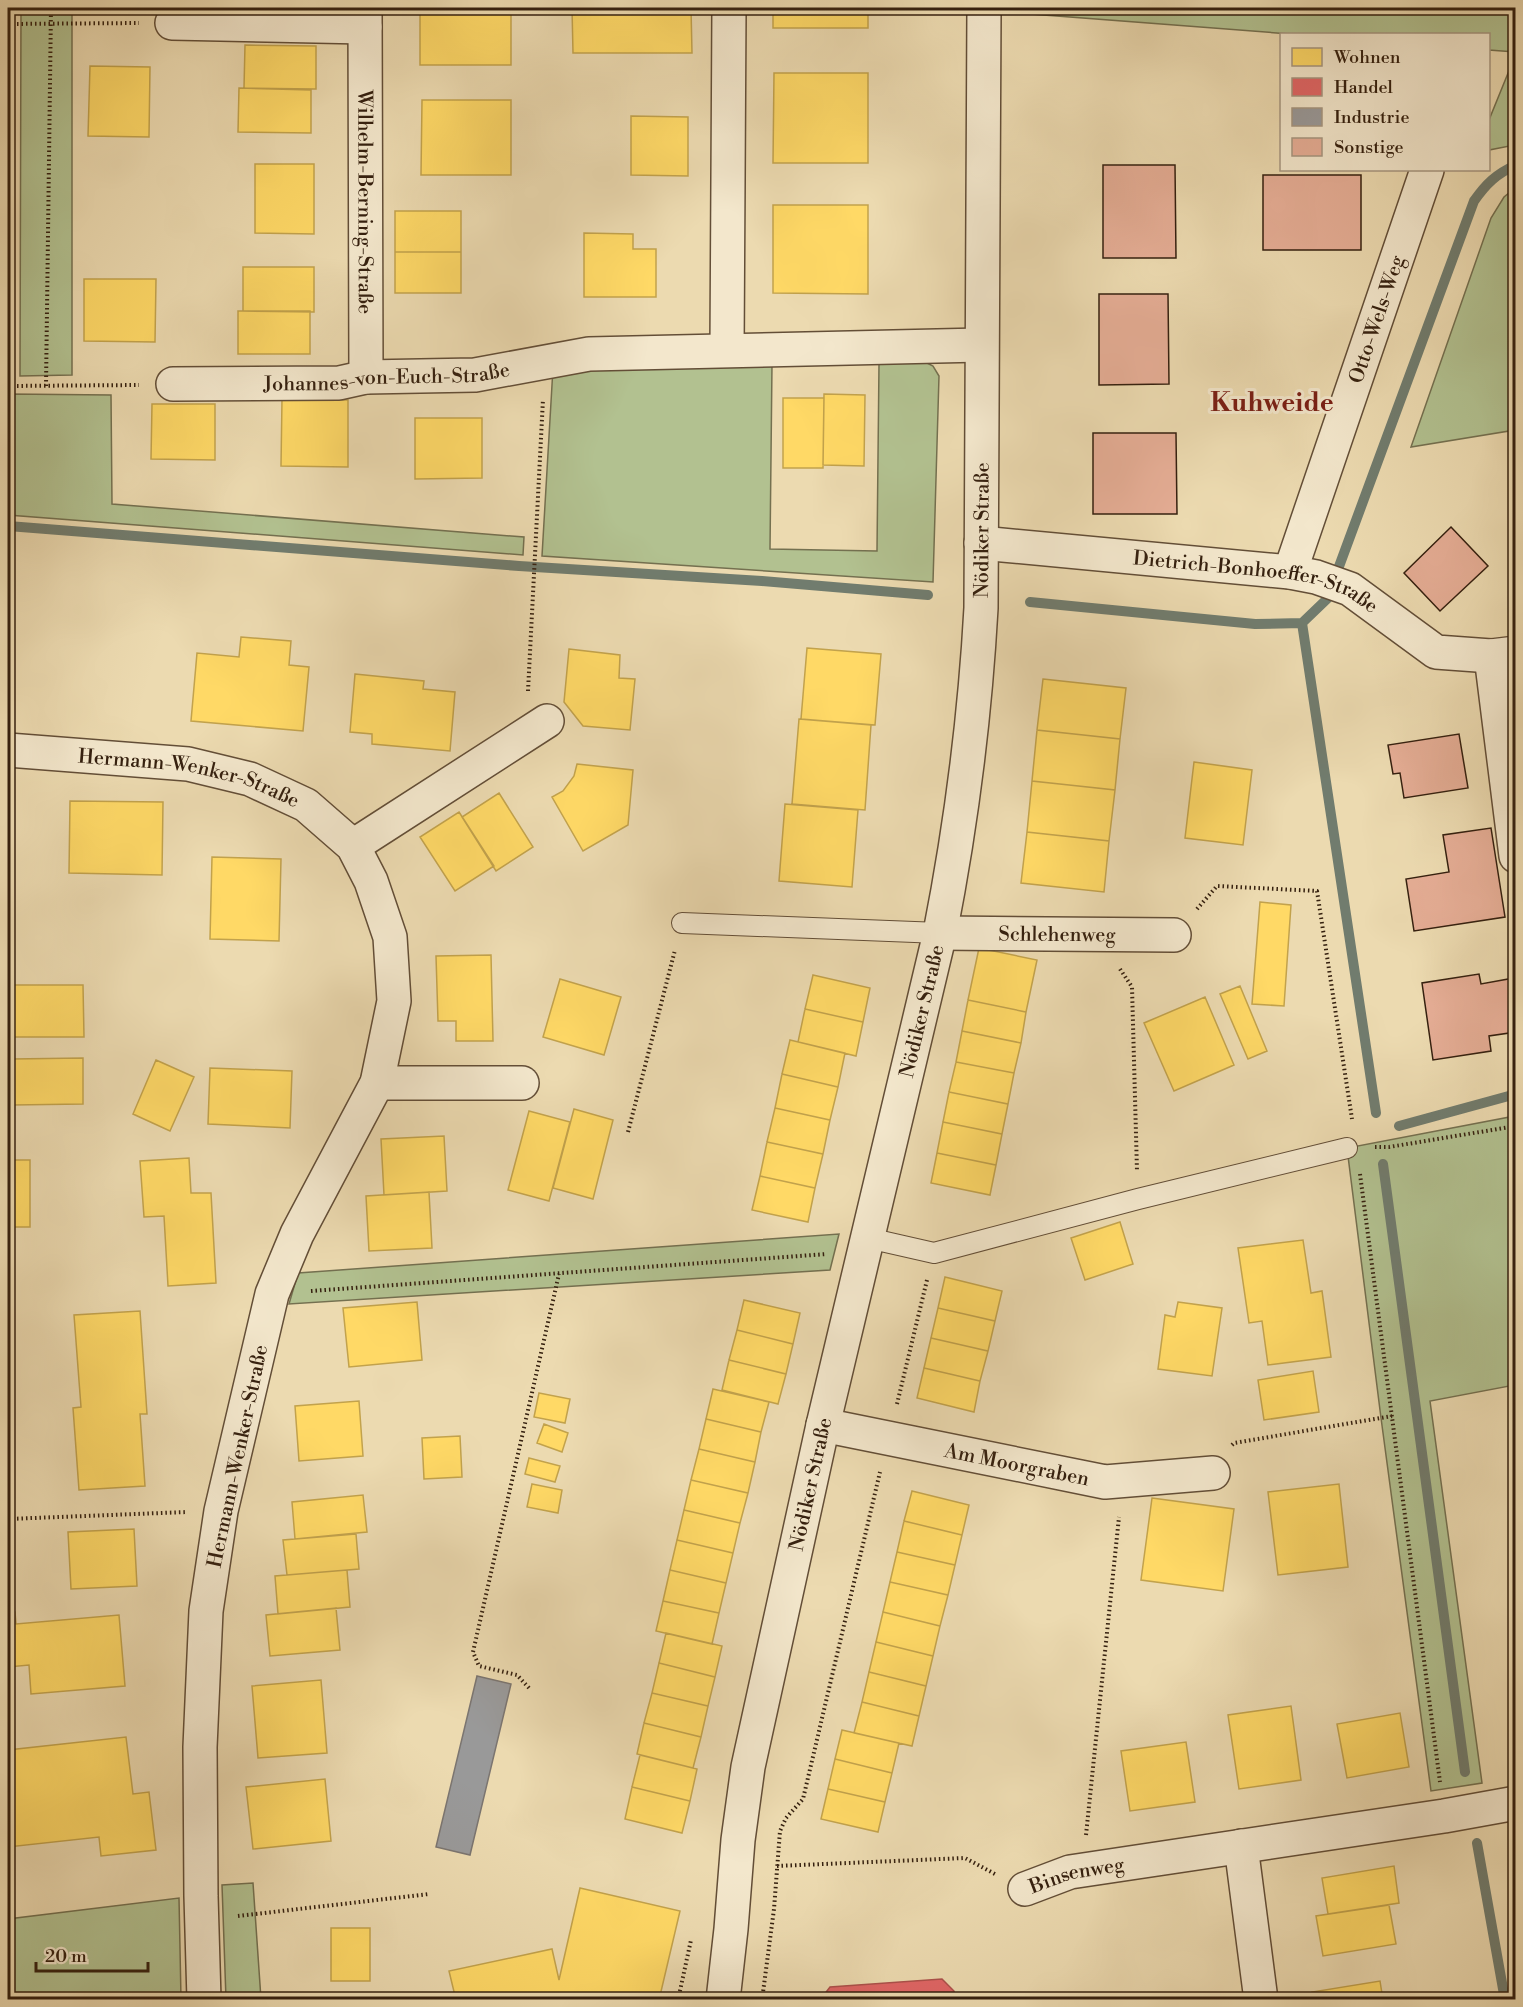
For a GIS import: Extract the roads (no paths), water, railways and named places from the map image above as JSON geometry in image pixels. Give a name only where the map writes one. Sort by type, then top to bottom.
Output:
[{"type":"street","points":[[727,350],[729,8]]},
{"type":"street","name":"Nödiker Straße","points":[[723,2000],[738,1840],[748,1767],[824,1425],[940,933],[954,864],[978,672],[981,543],[984,8]]},
{"type":"street","name":"Wilhelm-Berning-Straße","points":[[172,23],[365,17],[366,377]]},
{"type":"street","name":"Otto-Wels-Weg","points":[[1303,574],[1427,171]]},
{"type":"street","name":"Johannes-von-Euch-Straße","points":[[173,384],[339,382],[366,377],[475,375],[589,354],[981,345]]},
{"type":"street","name":"Dietrich-Bonhoeffer-Straße","points":[[981,543],[1303,574],[1350,589],[1436,652],[1503,654]]},
{"type":"street","points":[[1503,654],[1515,856]]},
{"type":"street","points":[[353,846],[536,728]]},
{"type":"street","name":"Hermann-Wenker-Straße","points":[[8,750],[188,764],[250,779],[306,805],[353,846],[371,881],[390,937],[394,1001],[377,1083],[297,1234],[272,1294],[221,1511],[206,1611],[200,1747],[204,2000]]},
{"type":"street","name":"Schlehenweg","points":[[940,933],[1174,935]]},
{"type":"street","points":[[377,1083],[522,1083]]},
{"type":"street","name":"Am Moorgraben","points":[[824,1425],[1104,1482],[1213,1473]]},
{"type":"street","name":"Binsenweg","points":[[1025,1889],[1070,1872],[1444,1816],[1515,1803]]},
{"type":"street","points":[[1241,1846],[1260,2000]]},
{"type":"lane","points":[[682,923],[940,933]]},
{"type":"lane","points":[[868,1238],[934,1253],[1138,1199],[1352,1147]]},
{"type":"waterway","points":[[1030,602],[1255,624],[1302,623],[1327,599],[1474,201],[1492,180],[1516,165]]},
{"type":"waterway","points":[[8,526],[928,595]]},
{"type":"waterway","points":[[1302,623],[1376,1113]]},
{"type":"waterway","points":[[1399,1126],[1516,1094]]},
{"type":"waterway","points":[[1383,1164],[1465,1772]]},
{"type":"waterway","points":[[1477,1843],[1505,2000]]},
{"type":"district","name":"Kuhweide","points":[[1272,402]]}]
